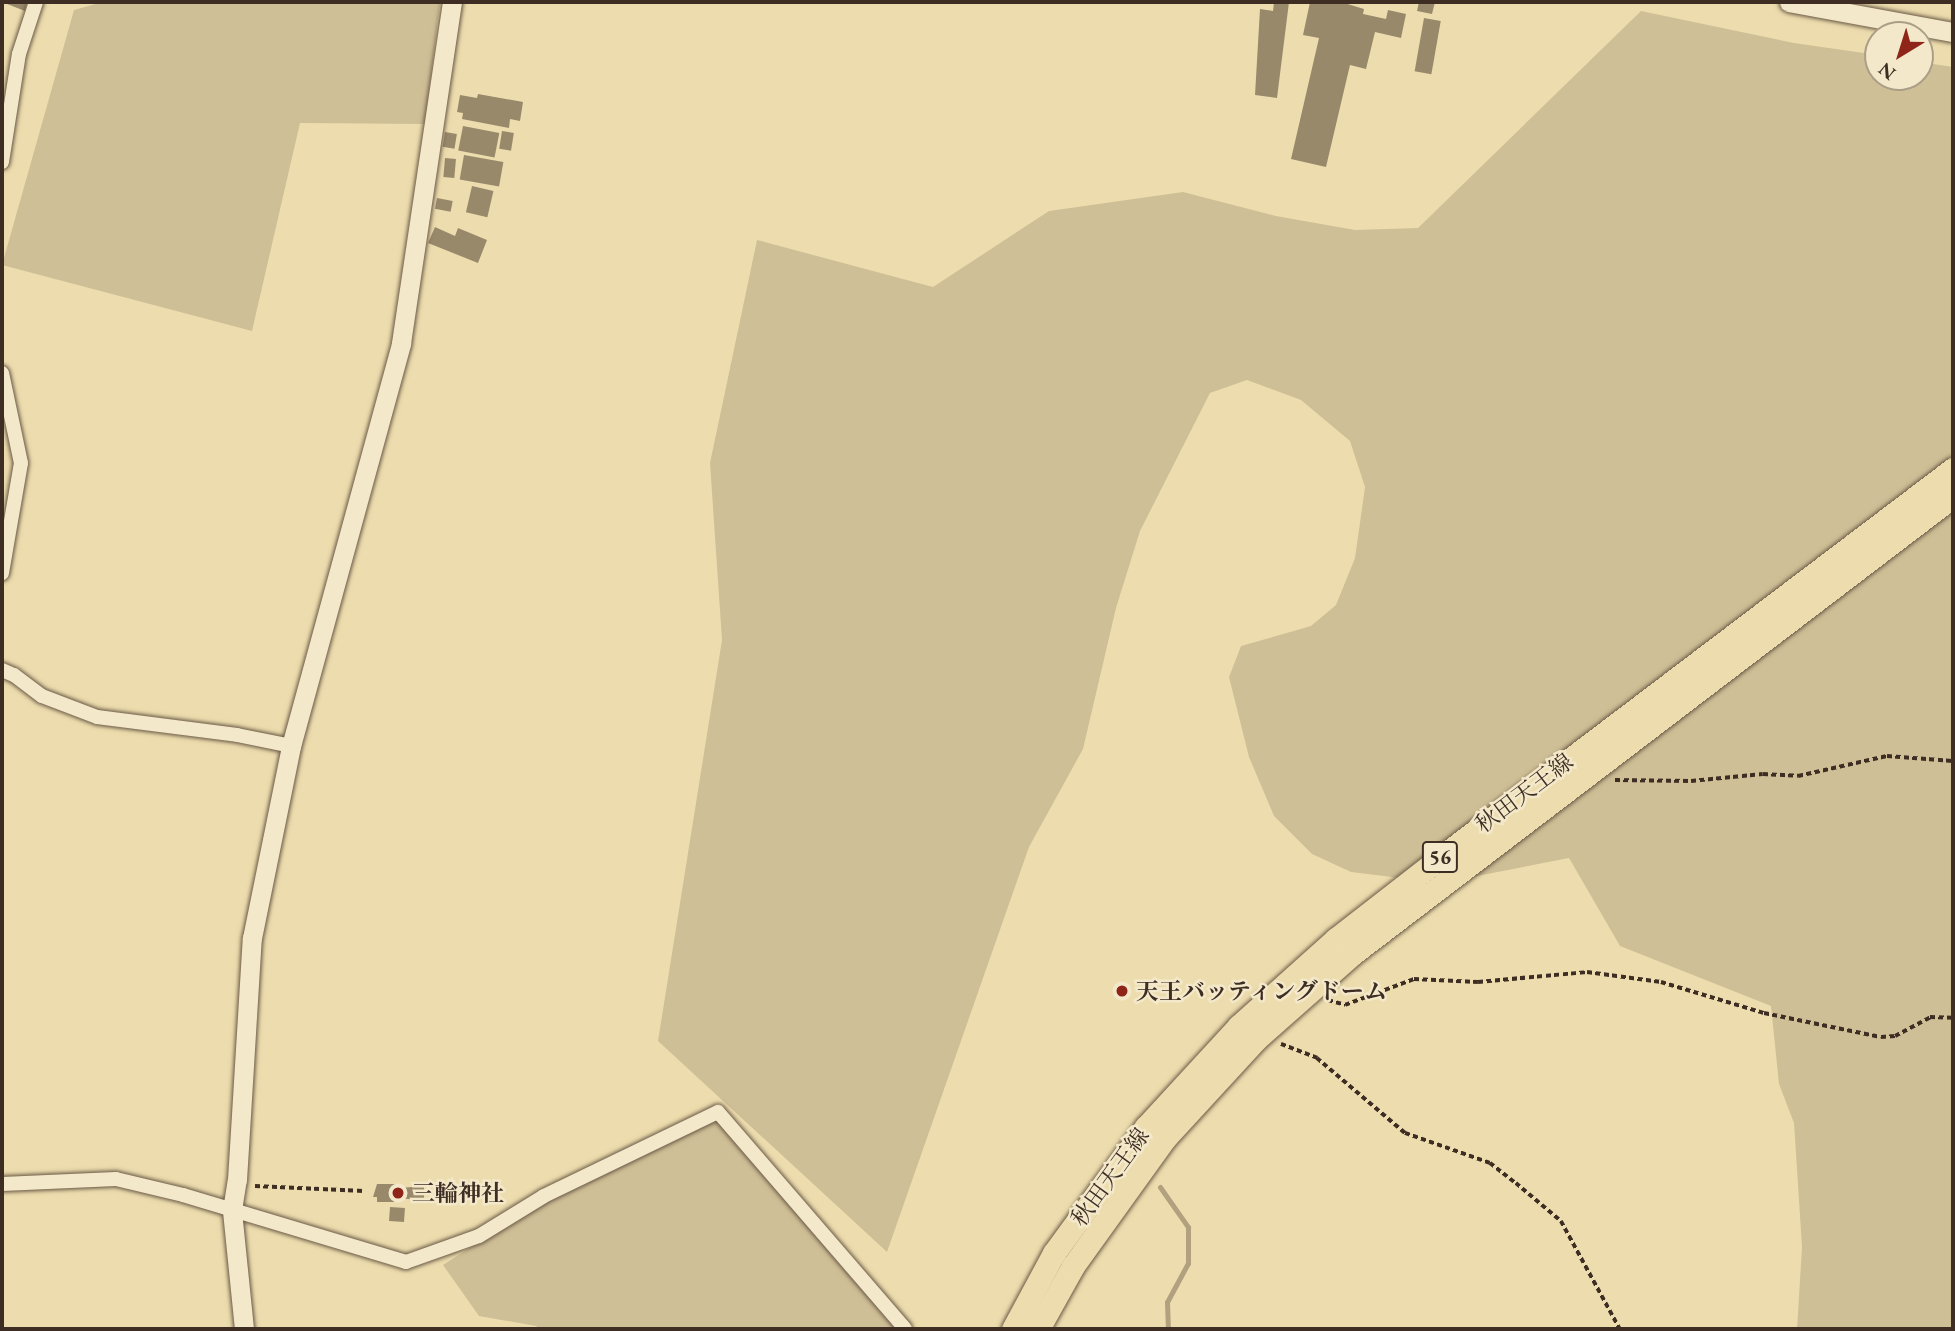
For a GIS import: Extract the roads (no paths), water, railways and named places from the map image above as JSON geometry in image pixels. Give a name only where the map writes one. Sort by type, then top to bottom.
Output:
[{"type":"main road","name":"秋田天王線","points":[[1013,1329],[1054,1253],[1146,1127],[1239,1026],[1336,939],[1411,880],[1953,470]]},
{"type":"main road","name":"秋田天王線","points":[[1038,1329],[1073,1266],[1165,1138],[1260,1036],[1352,954],[1953,496]]},
{"type":"street","points":[[2,162],[19,54],[36,2]]},
{"type":"street","points":[[244,1329],[232,1210],[253,938],[291,746],[401,344],[452,2]]},
{"type":"street","points":[[1789,2],[1953,32]]},
{"type":"street","points":[[2,373],[6,405],[21,463],[2,573]]},
{"type":"street","points":[[2,670],[14,675],[42,696],[97,717],[237,735],[291,746]]},
{"type":"street","points":[[2,1184],[116,1179],[232,1210],[406,1262],[478,1236],[544,1196],[718,1112],[905,1329]]},
{"type":"waterway","points":[[1160,1187],[1188,1227],[1188,1263],[1167,1302],[1168,1329]]},
{"type":"place","name":"天王バッティングドーム","points":[[1122,991]]},
{"type":"place","name":"三輪神社","points":[[398,1193]]}]
